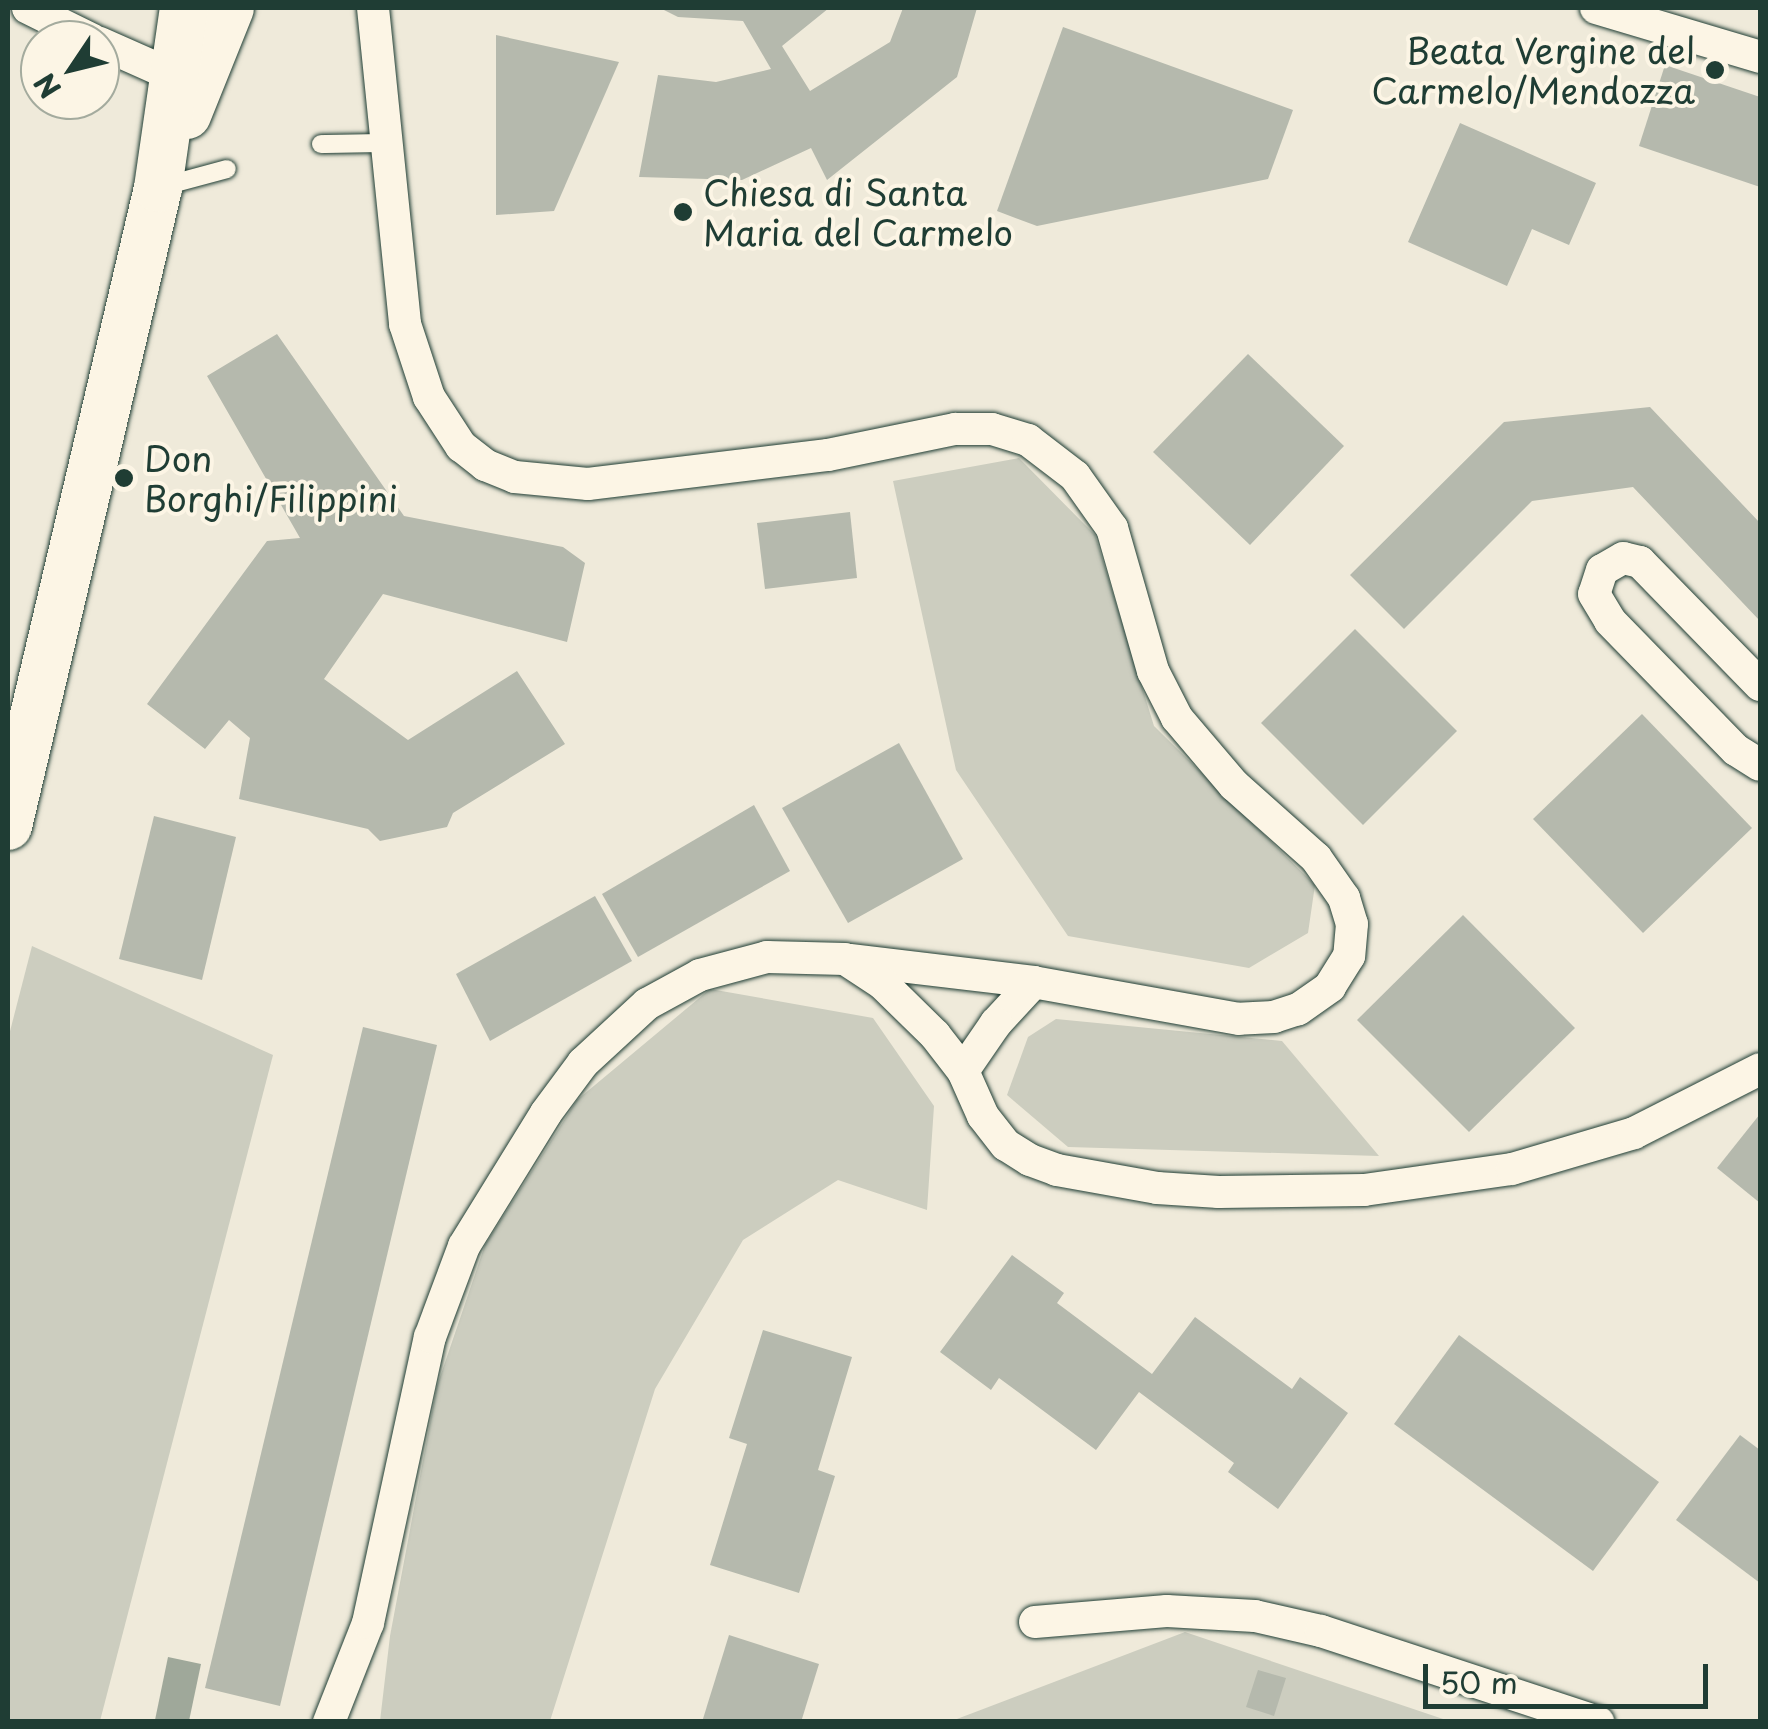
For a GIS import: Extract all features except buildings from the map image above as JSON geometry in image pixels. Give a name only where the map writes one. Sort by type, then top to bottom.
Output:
[{"type":"street","points":[[28,8],[52,20]]},
{"type":"street","points":[[8,826],[158,188],[184,8]]},
{"type":"street","points":[[158,188],[230,8]]},
{"type":"street","points":[[329,1722],[368,1623],[437,1313],[472,1230],[546,1113],[598,1048],[632,1017],[681,984],[749,960],[845,960],[1034,982],[1186,1013],[1260,1019],[1298,1009],[1320,995],[1344,967],[1351,946],[1349,912],[1328,871],[1224,774],[1177,718],[1153,671],[1118,544],[1090,492],[1028,440],[978,428],[838,454],[628,482],[537,482],[495,470],[452,436],[414,362],[399,288],[373,8]]},
{"type":"street","points":[[1596,8],[1760,57]]},
{"type":"street","points":[[120,53],[174,76]]},
{"type":"street","points":[[1760,685],[1640,562],[1624,558],[1602,570],[1594,594],[1610,621],[1736,750],[1760,765]]},
{"type":"street","points":[[845,960],[897,996],[963,1070],[990,1126],[1030,1160],[1122,1183],[1253,1192],[1414,1186],[1564,1157],[1634,1134],[1760,1069]]},
{"type":"street","points":[[963,1070],[996,1023],[1034,982]]},
{"type":"street","points":[[1035,1622],[1167,1610],[1255,1616],[1321,1631],[1598,1722]]},
{"type":"lane","points":[[320,144],[386,143]]},
{"type":"lane","points":[[158,188],[227,169]]},
{"type":"shaded area","points":[[1019,458],[1095,535],[1154,726],[1315,885],[1308,933],[1249,968],[1068,936],[956,770],[893,481]]},
{"type":"shaded area","points":[[32,946],[273,1055],[100,1721],[8,1721],[8,1039]]},
{"type":"shaded area","points":[[710,989],[873,1018],[934,1106],[927,1210],[838,1180],[743,1240],[655,1389],[550,1721],[380,1721],[390,1636],[437,1386],[485,1245],[577,1100]]},
{"type":"shaded area","points":[[1056,1019],[1282,1041],[1379,1156],[1068,1147],[1007,1095],[1028,1037]]},
{"type":"shaded area","points":[[1185,1632],[1449,1721],[949,1722]]},
{"type":"shaded area","points":[[168,1657],[201,1664],[189,1721],[155,1720]]},
{"type":"place","name":"Beata Vergine del Carmelo/Mendozza","points":[[1715,70]]},
{"type":"place","name":"Chiesa di Santa Maria del Carmelo","points":[[683,212]]},
{"type":"place","name":"Don Borghi/Filippini","points":[[124,478]]}]
